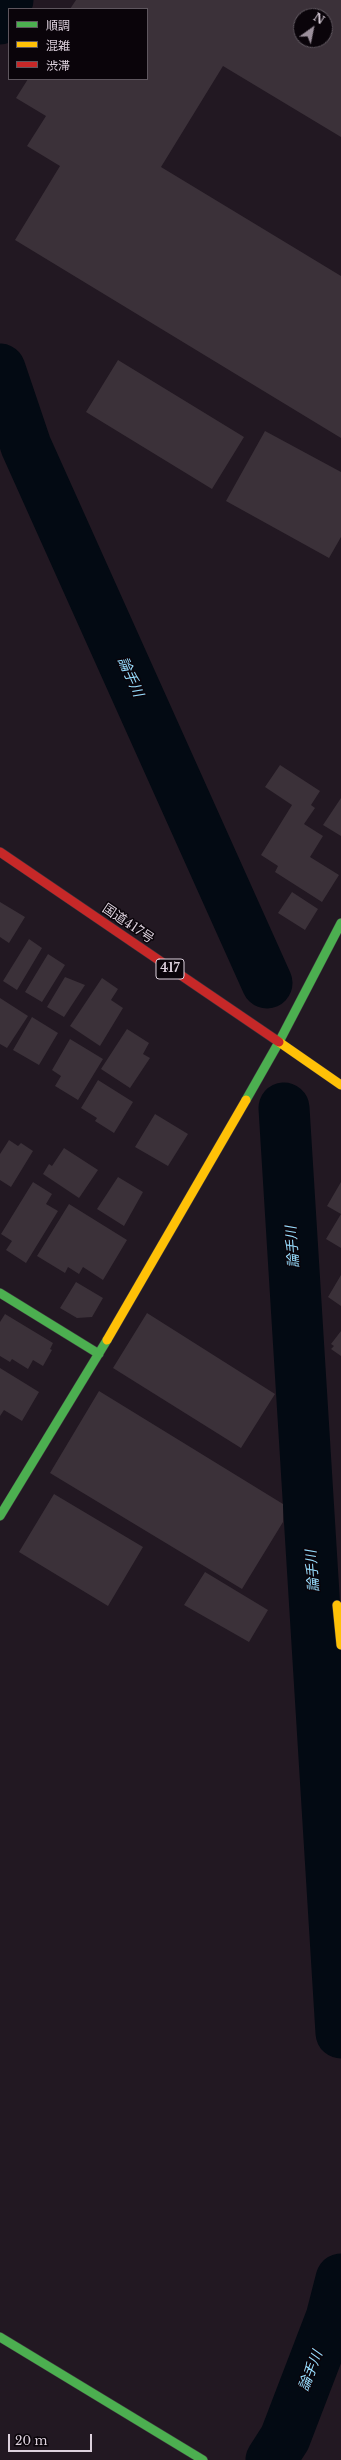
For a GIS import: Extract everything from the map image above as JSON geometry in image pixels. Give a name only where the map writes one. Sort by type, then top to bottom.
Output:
[{"type":"main road","name":"国道417号","points":[[0,852],[341,1085]]},
{"type":"main road","points":[[0,1516],[99,1354],[279,1042],[341,923]]},
{"type":"main road","points":[[0,1293],[99,1354]]},
{"type":"main road","points":[[337,1605],[341,1644]]},
{"type":"main road","points":[[0,2337],[203,2460]]},
{"type":"building","points":[[76,0],[341,0],[341,137],[223,66],[161,167],[341,276],[341,438],[15,240],[60,166],[27,146],[46,116],[16,98],[27,80],[148,80],[148,8],[71,8]]},
{"type":"building","points":[[118,360],[244,437],[212,489],[86,412]]},
{"type":"building","points":[[265,431],[341,472],[341,537],[329,558],[226,501]]},
{"type":"building","points":[[280,765],[320,791],[311,805],[315,808],[304,824],[323,836],[310,857],[339,875],[322,902],[275,872],[278,866],[261,855],[292,805],[265,787]]},
{"type":"building","points":[[341,798],[341,836],[323,825]]},
{"type":"building","points":[[292,892],[318,909],[305,930],[278,913]]},
{"type":"building","points":[[0,902],[25,917],[9,943],[0,937]]},
{"type":"building","points":[[29,939],[42,948],[17,990],[3,981]]},
{"type":"building","points":[[48,954],[65,965],[42,1002],[25,992]]},
{"type":"building","points":[[65,977],[85,985],[64,1017],[47,1007]]},
{"type":"building","points":[[102,978],[118,989],[111,1000],[123,1008],[100,1046],[70,1026]]},
{"type":"building","points":[[0,998],[28,1016],[7,1048],[0,1044]]},
{"type":"building","points":[[32,1017],[58,1033],[39,1065],[13,1050]]},
{"type":"building","points":[[127,1029],[149,1043],[143,1054],[150,1058],[130,1088],[101,1069]]},
{"type":"building","points":[[70,1039],[103,1059],[78,1100],[55,1086],[61,1076],[52,1070]]},
{"type":"building","points":[[98,1080],[133,1102],[114,1133],[95,1121],[97,1118],[81,1108]]},
{"type":"building","points":[[155,1114],[188,1134],[168,1166],[135,1147]]},
{"type":"building","points":[[9,1140],[18,1146],[21,1143],[33,1151],[11,1187],[0,1180],[0,1154]]},
{"type":"building","points":[[64,1148],[98,1170],[79,1198],[43,1174],[49,1164],[52,1166]]},
{"type":"building","points":[[118,1177],[143,1192],[124,1226],[97,1209]]},
{"type":"building","points":[[33,1182],[52,1194],[46,1204],[58,1211],[26,1263],[6,1250],[12,1241],[1,1234]]},
{"type":"building","points":[[341,1182],[341,1214],[327,1206]]},
{"type":"building","points":[[69,1204],[127,1240],[103,1280],[83,1267],[79,1274],[68,1267],[65,1273],[37,1256]]},
{"type":"building","points":[[341,1214],[341,1248],[326,1239]]},
{"type":"building","points":[[341,1275],[341,1306],[328,1297]]},
{"type":"building","points":[[76,1282],[103,1298],[92,1317],[77,1318],[60,1308]]},
{"type":"building","points":[[147,1313],[275,1394],[241,1448],[113,1368]]},
{"type":"building","points":[[5,1314],[53,1343],[50,1349],[52,1350],[43,1366],[33,1360],[28,1369],[12,1359],[10,1362],[0,1356],[0,1322]]},
{"type":"building","points":[[341,1331],[341,1356],[331,1349],[334,1346],[331,1344]]},
{"type":"building","points":[[0,1368],[39,1392],[22,1421],[4,1410],[0,1416]]},
{"type":"building","points":[[99,1391],[283,1504],[283,1522],[242,1589],[50,1473]]},
{"type":"building","points":[[54,1494],[143,1547],[108,1606],[19,1552]]},
{"type":"building","points":[[205,1572],[268,1610],[249,1642],[184,1605]]},
{"type":"waterway","name":"論手川","points":[[0,19],[8,0]]},
{"type":"waterway","name":"論手川","points":[[0,369],[26,446],[267,983]]},
{"type":"waterway","name":"論手川","points":[[284,1108],[341,2033]]},
{"type":"waterway","name":"論手川","points":[[271,2460],[285,2438],[331,2318],[341,2279]]},
{"type":"traffic: fast","points":[[246,1100],[279,1042],[341,923]]},
{"type":"traffic: fast","points":[[0,1293],[99,1354]]},
{"type":"traffic: fast","points":[[0,1516],[107,1340]]},
{"type":"traffic: fast","points":[[0,2337],[203,2460]]},
{"type":"traffic: slow","points":[[279,1042],[341,1085]]},
{"type":"traffic: slow","points":[[107,1340],[246,1100]]},
{"type":"traffic: slow","points":[[337,1605],[341,1645]]},
{"type":"traffic: jam","points":[[0,852],[279,1042]]}]
